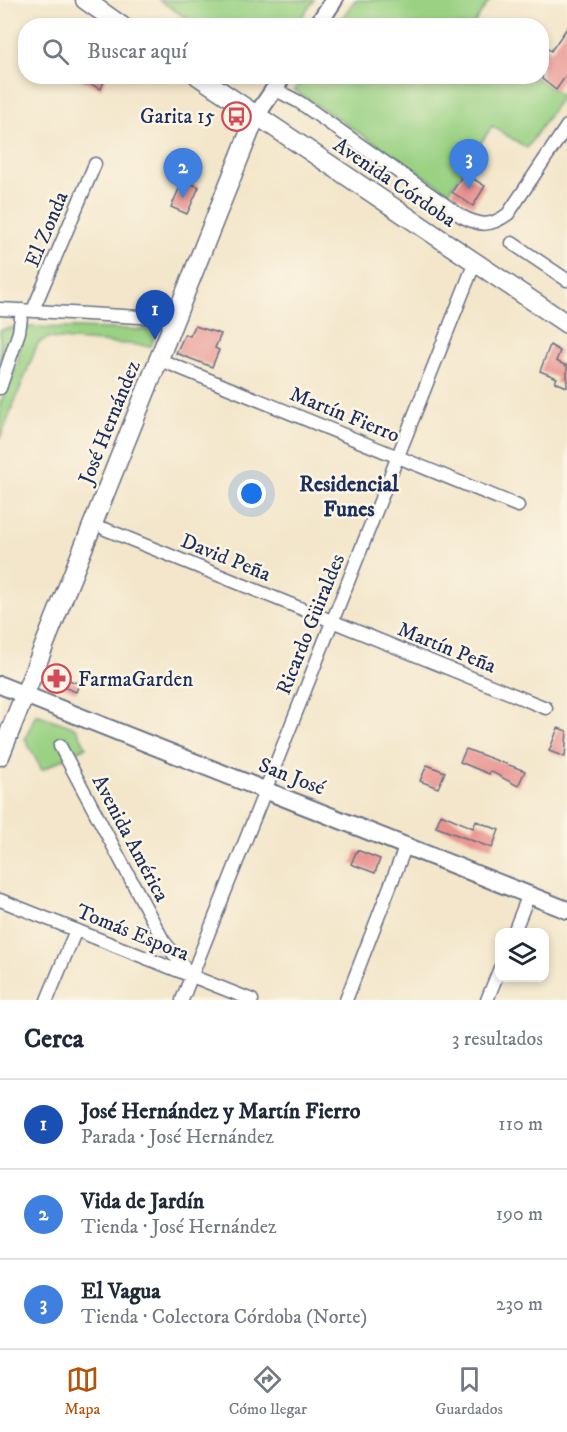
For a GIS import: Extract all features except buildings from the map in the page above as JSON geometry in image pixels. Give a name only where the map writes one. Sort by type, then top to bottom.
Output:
[{"type":"main road","points":[[85,0],[111,18]]},
{"type":"main road","name":"Avenida Córdoba","points":[[210,84],[567,324]]},
{"type":"main road","name":"José Hernández","points":[[0,756],[256,116]]},
{"type":"street","points":[[322,18],[334,0]]},
{"type":"street","name":"José Hernández","points":[[256,116],[278,84]]},
{"type":"street","points":[[280,84],[299,102],[461,216],[485,225],[497,222],[508,214],[567,126]]},
{"type":"street","name":"El Zonda","points":[[0,388],[28,310],[95,164]]},
{"type":"street","points":[[512,243],[567,280]]},
{"type":"street","name":"Ricardo Güiraldes","points":[[182,1000],[475,262]]},
{"type":"street","points":[[0,309],[174,319]]},
{"type":"street","name":"Martín Fierro","points":[[158,359],[518,506]]},
{"type":"street","name":"David Peña","points":[[105,529],[332,621]]},
{"type":"street","name":"Martín Peña","points":[[332,621],[546,708]]},
{"type":"street","name":"San José","points":[[0,686],[567,910]]},
{"type":"street","name":"Avenida América","points":[[60,746],[163,940],[191,976]]},
{"type":"street","points":[[346,1000],[406,845]]},
{"type":"street","points":[[516,928],[529,894]]},
{"type":"street","name":"Tomás Espora","points":[[0,900],[252,1000]]},
{"type":"street","points":[[47,1000],[76,930]]},
{"type":"street","points":[[487,1000],[495,980]]},
{"type":"green space","points":[[159,0],[314,0],[301,18],[186,18]]},
{"type":"green space","points":[[355,0],[490,0],[478,18],[342,18]]},
{"type":"green space","points":[[298,84],[545,84],[562,96],[527,148],[492,126],[449,192],[294,90]]},
{"type":"green space","points":[[15,327],[0,375],[0,330]]},
{"type":"green space","points":[[28,327],[157,330],[151,346],[47,338],[38,343],[0,439],[0,403],[17,366],[21,341]]},
{"type":"green space","points":[[36,714],[76,728],[86,747],[42,770],[25,739]]},
{"type":"place","name":"Garita 15","points":[[236,116]]},
{"type":"place","name":"El Vagua","points":[[469,189]]},
{"type":"place","name":"Vida de Jardín","points":[[183,198]]},
{"type":"place","name":"José Hernández y Martín Fierro","points":[[155,340]]},
{"type":"place","name":"FarmaGarden","points":[[57,679]]},
{"type":"district","name":"Residencial Funes","points":[[349,496]]}]
